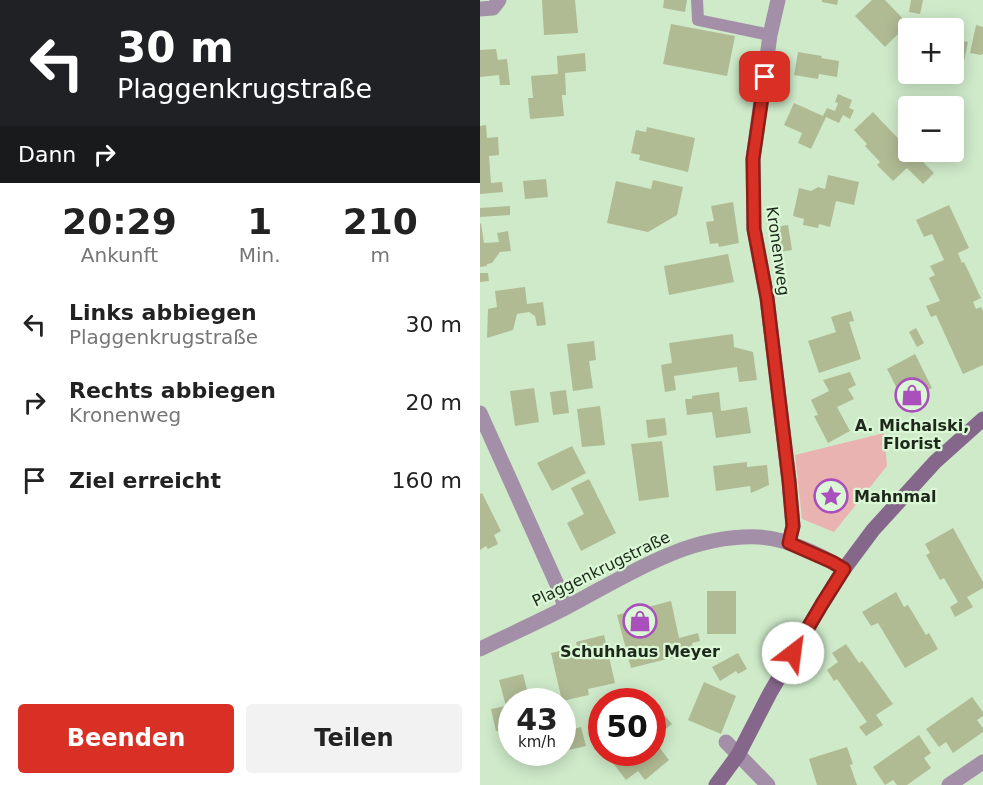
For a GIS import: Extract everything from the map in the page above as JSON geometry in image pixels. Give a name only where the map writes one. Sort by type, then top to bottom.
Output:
[{"type":"main road","points":[[716,785],[738,755],[770,693],[844,569],[873,530],[912,485],[983,419]]},
{"type":"street","points":[[480,9],[493,8],[500,0]]},
{"type":"street","name":"Kronenweg","points":[[778,0],[770,35],[753,159],[754,229],[767,298],[789,481],[793,526],[789,543]]},
{"type":"street","points":[[480,413],[560,591],[565,608]]},
{"type":"street","name":"Plaggenkrugstraße","points":[[480,649],[565,608],[647,564],[691,545],[726,537],[761,537],[789,543],[844,569]]},
{"type":"street","points":[[726,742],[768,785]]},
{"type":"street","points":[[949,785],[983,762]]},
{"type":"lane","points":[[697,0],[698,20],[770,35]]},
{"type":"shaded area","points":[[884,433],[887,466],[834,532],[802,519],[795,455]]},
{"type":"building","points":[[542,0],[575,0],[578,33],[544,35]]},
{"type":"building","points":[[664,0],[687,0],[685,12],[663,8]]},
{"type":"building","points":[[822,0],[838,0],[837,5],[822,2]]},
{"type":"building","points":[[872,0],[885,0],[902,18],[898,18],[898,34],[885,47],[855,16]]},
{"type":"building","points":[[911,0],[923,0],[920,14],[909,12]]},
{"type":"building","points":[[671,24],[735,36],[727,76],[663,64]]},
{"type":"building","points":[[976,25],[983,27],[983,54],[981,55],[970,53]]},
{"type":"building","points":[[964,41],[968,42],[964,61]]},
{"type":"building","points":[[496,49],[498,60],[507,59],[510,85],[500,85],[499,75],[480,77],[480,50]]},
{"type":"building","points":[[798,52],[839,61],[837,77],[819,74],[818,79],[794,75]]},
{"type":"building","points":[[585,53],[586,71],[565,73],[566,95],[562,95],[564,116],[530,119],[528,98],[533,98],[531,76],[558,74],[557,56]]},
{"type":"building","points":[[838,94],[852,100],[849,108],[854,110],[850,119],[843,115],[839,123],[826,117],[811,149],[798,143],[802,133],[784,125],[794,103],[823,116],[827,108],[835,111]]},
{"type":"building","points":[[873,112],[898,138],[898,162],[923,162],[934,173],[923,184],[907,168],[893,181],[877,165],[880,162],[854,130]]},
{"type":"building","points":[[486,125],[487,138],[498,137],[499,155],[489,156],[491,183],[502,182],[503,192],[480,194],[480,126]]},
{"type":"building","points":[[647,127],[695,138],[688,172],[639,160],[640,155],[631,153],[636,130],[646,132]]},
{"type":"building","points":[[828,175],[859,182],[854,205],[836,201],[830,227],[819,224],[818,228],[803,225],[804,219],[793,216],[799,188],[811,191],[818,187],[825,189]]},
{"type":"building","points":[[546,179],[548,197],[525,199],[523,181]]},
{"type":"building","points":[[653,180],[683,187],[677,215],[648,232],[607,223],[616,181],[651,189]]},
{"type":"building","points":[[733,202],[739,243],[719,247],[718,243],[710,244],[706,222],[714,221],[711,206]]},
{"type":"building","points":[[949,205],[969,248],[958,253],[981,298],[973,302],[976,309],[981,307],[983,311],[983,365],[963,374],[936,315],[931,317],[926,306],[940,301],[929,278],[935,275],[930,266],[944,260],[932,234],[924,237],[916,220]]},
{"type":"building","points":[[510,206],[510,215],[480,217],[480,208]]},
{"type":"building","points":[[480,224],[484,243],[499,242],[497,233],[508,231],[511,251],[500,252],[492,263],[480,267]]},
{"type":"building","points":[[788,225],[792,250],[779,252],[775,227]]},
{"type":"building","points":[[728,254],[734,282],[669,295],[664,266]]},
{"type":"building","points":[[480,273],[488,273],[489,281],[480,282]]},
{"type":"building","points":[[525,287],[527,304],[543,302],[546,325],[537,326],[535,316],[529,312],[517,314],[513,330],[487,338],[488,309],[497,307],[495,291]]},
{"type":"building","points":[[851,311],[854,321],[849,322],[861,359],[819,373],[808,341],[836,332],[831,317]]},
{"type":"building","points":[[916,328],[924,343],[917,347],[909,332]]},
{"type":"building","points":[[733,334],[734,347],[753,352],[757,380],[739,382],[737,367],[674,376],[676,390],[665,392],[661,365],[672,363],[669,343]]},
{"type":"building","points":[[594,341],[596,360],[589,361],[593,388],[573,391],[567,344]]},
{"type":"building","points":[[915,354],[932,388],[904,402],[887,369]]},
{"type":"building","points":[[850,372],[856,385],[848,389],[854,399],[837,407],[850,431],[828,443],[814,416],[818,415],[811,400],[829,391],[823,380]]},
{"type":"building","points":[[534,388],[539,422],[515,426],[510,391]]},
{"type":"building","points":[[566,390],[569,413],[553,415],[550,392]]},
{"type":"building","points":[[719,392],[721,411],[747,407],[751,433],[716,438],[712,412],[687,415],[685,399]]},
{"type":"building","points":[[600,406],[605,445],[582,447],[577,409]]},
{"type":"building","points":[[665,418],[667,435],[648,438],[646,420]]},
{"type":"building","points":[[662,441],[669,497],[639,501],[631,444]]},
{"type":"building","points":[[572,446],[586,473],[552,491],[537,463]]},
{"type":"building","points":[[747,462],[747,467],[767,465],[769,485],[751,493],[750,486],[716,491],[713,466]]},
{"type":"building","points":[[589,479],[616,533],[581,551],[567,523],[584,514],[571,488]]},
{"type":"building","points":[[482,493],[501,531],[494,535],[498,544],[488,549],[486,546],[480,550],[480,494]]},
{"type":"building","points":[[953,528],[983,582],[983,588],[967,597],[973,607],[955,617],[950,607],[958,602],[944,578],[940,580],[926,555],[930,553],[925,544]]},
{"type":"building","points":[[707,591],[736,591],[736,634],[707,634]]},
{"type":"building","points":[[896,592],[904,607],[908,605],[926,635],[929,633],[938,649],[905,668],[878,623],[871,626],[862,612]]},
{"type":"building","points":[[671,601],[679,638],[698,633],[700,641],[692,643],[695,656],[684,659],[683,655],[631,668],[617,615]]},
{"type":"building","points":[[604,635],[615,683],[588,688],[588,695],[576,698],[576,688],[559,688],[551,653],[577,647],[576,642]]},
{"type":"building","points":[[846,644],[859,663],[862,661],[893,704],[876,715],[883,725],[866,736],[859,727],[867,722],[837,679],[834,681],[827,670],[838,662],[832,653]]},
{"type":"building","points":[[738,653],[747,669],[738,674],[736,671],[720,681],[712,667]]},
{"type":"building","points":[[523,674],[526,688],[501,688],[499,680]]},
{"type":"building","points":[[704,682],[736,696],[721,734],[688,720]]},
{"type":"building","points":[[972,697],[983,712],[983,716],[977,720],[983,732],[953,753],[946,742],[939,747],[926,729]]},
{"type":"building","points":[[498,708],[498,730],[496,731],[491,709]]},
{"type":"building","points":[[666,717],[672,724],[666,729]]},
{"type":"building","points":[[581,727],[586,746],[576,748],[576,728]]},
{"type":"building","points":[[919,735],[931,753],[924,758],[931,768],[907,785],[897,785],[893,780],[885,785],[873,767]]},
{"type":"building","points":[[847,747],[857,785],[817,785],[809,759]]},
{"type":"building","points":[[615,766],[662,766],[645,780],[638,771],[626,780]]},
{"type":"place","name":"A. Michalski, Florist","points":[[912,395]]},
{"type":"place","name":"Mahnmal","points":[[831,496]]},
{"type":"place","name":"Schuhhaus Meyer","points":[[640,621]]},
{"type":"route","points":[[765,77],[753,159],[754,229],[767,298],[789,481],[793,526],[789,543],[844,569],[793,653]]}]
